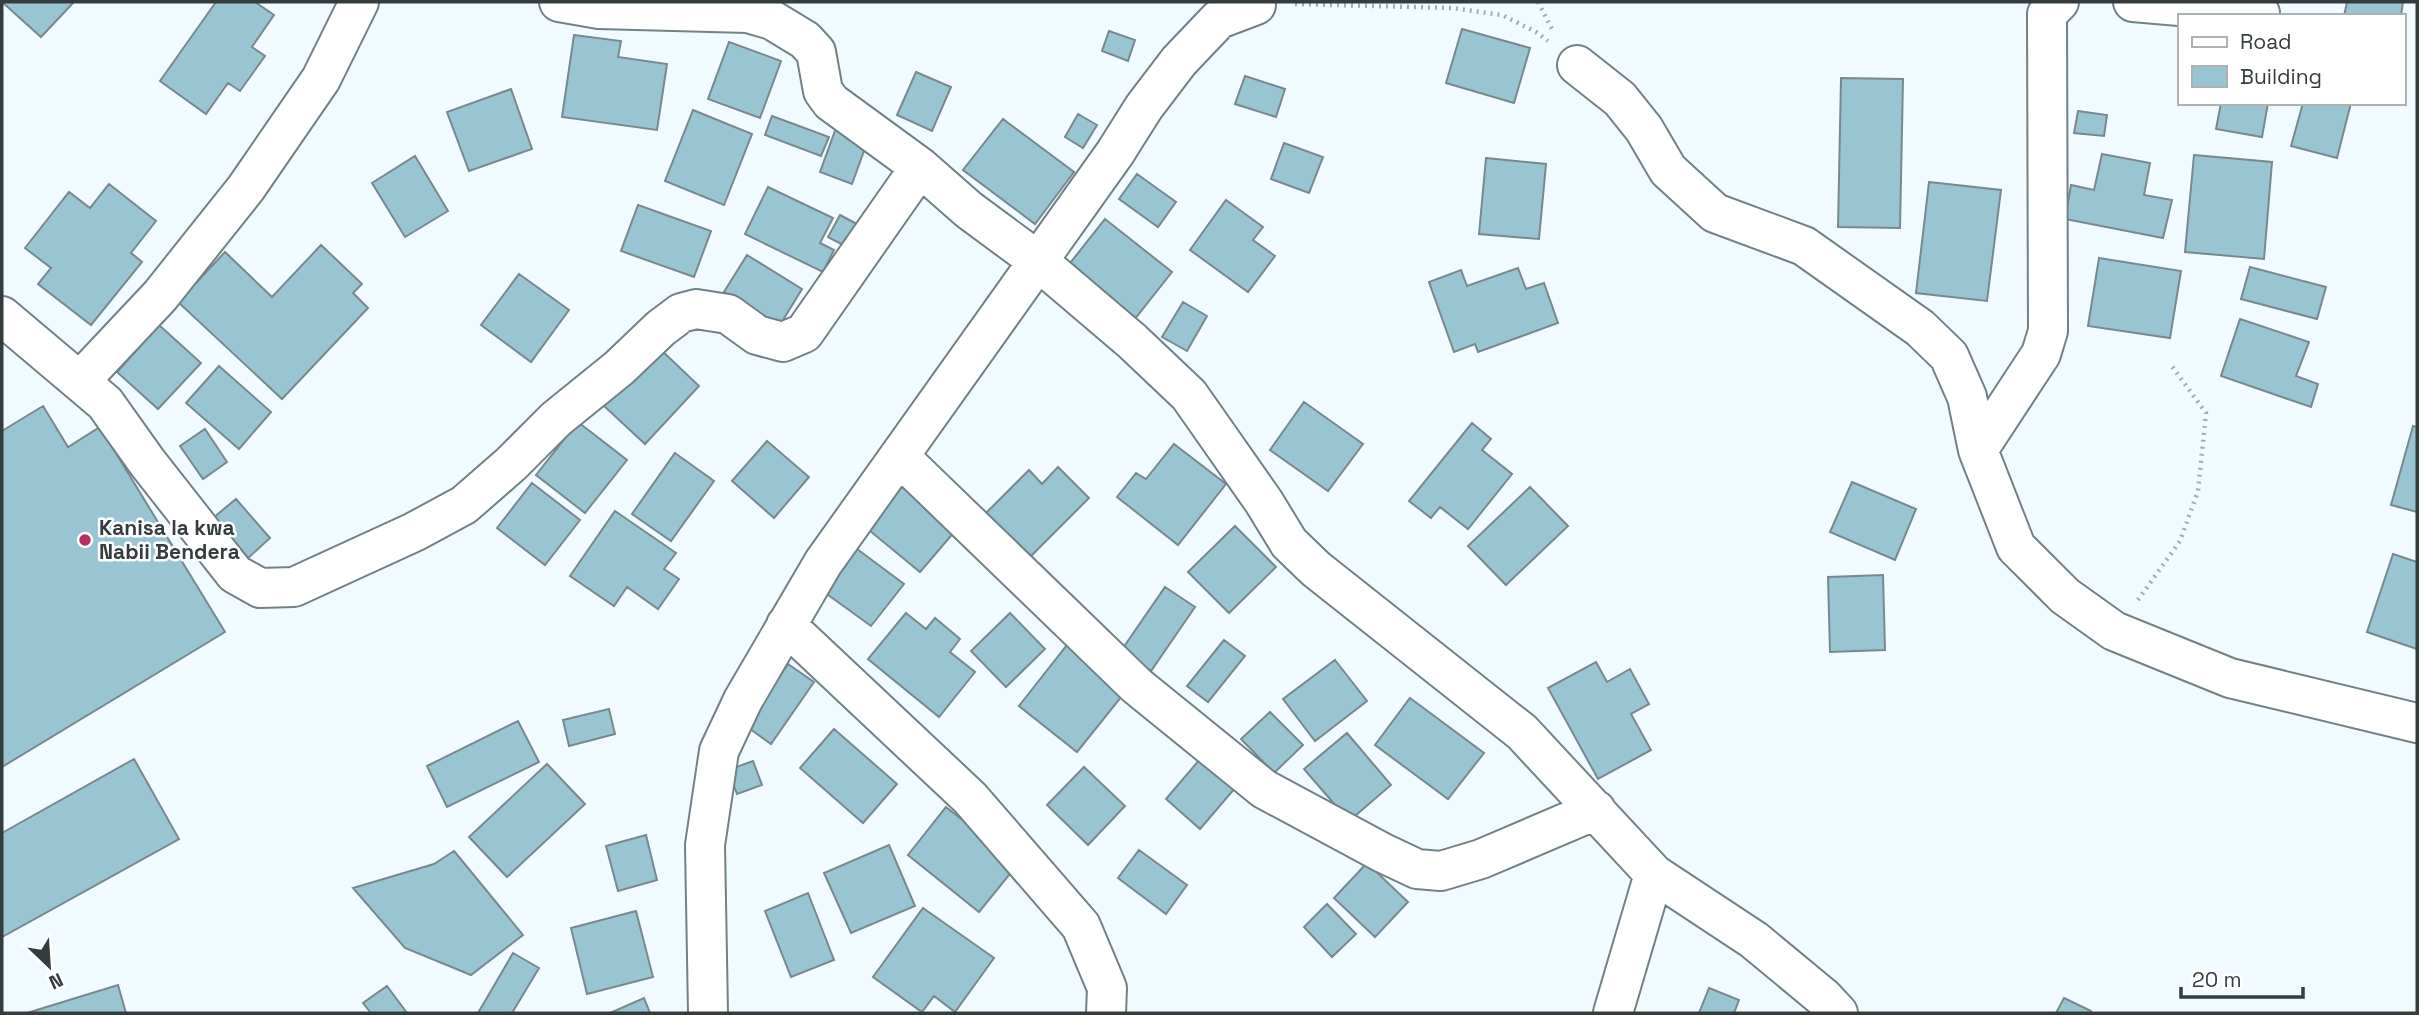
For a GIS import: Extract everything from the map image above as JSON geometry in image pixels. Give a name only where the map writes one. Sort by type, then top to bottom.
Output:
[{"type":"street","points":[[80,382],[160,296],[246,188],[321,79],[359,2]]},
{"type":"street","points":[[559,2],[599,9],[748,13],[772,20],[805,40],[816,52],[823,91],[831,102],[920,167],[969,210],[1038,261],[1132,341],[1189,395],[1264,502],[1289,543],[1348,596],[1522,732],[1654,874],[1754,940],[1839,1013]]},
{"type":"street","points":[[1978,450],[2041,354],[2048,331],[2047,14],[2059,2]]},
{"type":"street","points":[[2133,2],[2260,13]]},
{"type":"street","points":[[709,1013],[705,845],[719,751],[743,700],[823,564],[1115,153],[1144,107],[1179,61],[1219,19],[1256,5]]},
{"type":"street","points":[[1577,65],[1620,99],[1644,129],[1668,170],[1715,212],[1804,246],[1920,328],[1949,356],[1967,397],[1978,450],[2016,547],[2065,596],[2115,631],[2230,677],[2417,723]]},
{"type":"street","points":[[2,316],[105,403],[147,462],[235,574],[260,588],[294,587],[414,532],[464,505],[556,419],[681,313],[696,309],[727,314],[757,335],[783,342],[804,333],[920,167]]},
{"type":"street","points":[[899,456],[1137,687],[1264,789],[1383,853],[1417,869],[1441,871],[1481,859],[1596,810]]},
{"type":"street","points":[[786,625],[970,798],[1082,926],[1107,988],[1106,1013]]},
{"type":"street","points":[[1613,1013],[1654,874]]},
{"type":"path","points":[[1256,5],[1452,8],[1502,15],[1536,32],[1577,65]]},
{"type":"path","points":[[2115,631],[2180,541],[2197,491],[2206,413],[2171,365]]},
{"type":"building","points":[[2,2],[74,2],[41,37]]},
{"type":"building","points":[[216,2],[255,2],[274,15],[252,47],[265,56],[240,91],[228,83],[206,114],[160,81]]},
{"type":"building","points":[[2347,2],[2403,2],[2401,14],[2344,14]]},
{"type":"building","points":[[1462,29],[1530,48],[1514,103],[1446,83]]},
{"type":"building","points":[[1109,31],[1135,40],[1128,61],[1102,51]]},
{"type":"building","points":[[574,35],[621,41],[618,57],[667,64],[657,130],[562,117]]},
{"type":"building","points":[[729,42],[781,61],[760,118],[708,99]]},
{"type":"building","points":[[916,72],[951,87],[932,131],[897,115]]},
{"type":"building","points":[[1245,76],[1285,89],[1276,117],[1235,104]]},
{"type":"building","points":[[1841,78],[1903,79],[1900,228],[1838,227]]},
{"type":"building","points":[[511,89],[532,149],[469,171],[447,112]]},
{"type":"building","points":[[2221,105],[2268,105],[2262,137],[2216,129]]},
{"type":"building","points":[[2302,105],[2350,105],[2337,158],[2291,146]]},
{"type":"building","points":[[693,110],[752,134],[724,205],[665,181]]},
{"type":"building","points":[[2078,111],[2107,115],[2104,136],[2074,133]]},
{"type":"building","points":[[1078,114],[1097,125],[1083,148],[1065,137]]},
{"type":"building","points":[[772,116],[829,137],[821,156],[765,135]]},
{"type":"building","points":[[1003,119],[1074,172],[1035,224],[963,170]]},
{"type":"building","points":[[836,128],[868,140],[852,184],[820,172]]},
{"type":"building","points":[[1284,143],[1323,157],[1309,193],[1271,179]]},
{"type":"building","points":[[2102,154],[2150,163],[2144,195],[2172,200],[2163,238],[2065,219],[2071,185],[2094,190]]},
{"type":"building","points":[[2194,155],[2272,162],[2264,259],[2185,252]]},
{"type":"building","points":[[415,156],[448,211],[405,237],[372,183]]},
{"type":"building","points":[[1486,158],[1546,164],[1539,239],[1479,234]]},
{"type":"building","points":[[1137,174],[1176,202],[1158,227],[1119,199]]},
{"type":"building","points":[[1929,182],[2001,190],[1987,301],[1916,293]]},
{"type":"building","points":[[109,184],[156,221],[131,253],[142,262],[91,325],[38,284],[51,268],[25,248],[69,192],[90,208]]},
{"type":"building","points":[[768,187],[833,218],[820,243],[834,250],[823,272],[745,234]]},
{"type":"building","points":[[1226,200],[1263,227],[1253,240],[1275,256],[1248,292],[1190,250]]},
{"type":"building","points":[[638,205],[711,231],[694,277],[621,251]]},
{"type":"building","points":[[840,215],[870,231],[858,253],[828,237]]},
{"type":"building","points":[[1105,219],[1172,272],[1134,320],[1067,267]]},
{"type":"building","points":[[321,245],[362,284],[353,293],[368,308],[282,399],[178,302],[225,252],[272,297]]},
{"type":"building","points":[[747,255],[802,289],[780,325],[724,292]]},
{"type":"building","points":[[2099,258],[2181,271],[2170,338],[2088,326]]},
{"type":"building","points":[[2250,267],[2326,287],[2317,319],[2241,299]]},
{"type":"building","points":[[1518,268],[1526,289],[1544,283],[1558,323],[1478,352],[1475,344],[1454,352],[1429,282],[1461,270],[1467,286]]},
{"type":"building","points":[[519,274],[569,310],[531,362],[481,325]]},
{"type":"building","points":[[1183,302],[1207,316],[1187,351],[1162,337]]},
{"type":"building","points":[[2240,319],[2309,342],[2296,376],[2318,384],[2311,407],[2221,376]]},
{"type":"building","points":[[159,325],[201,363],[158,409],[117,372]]},
{"type":"building","points":[[659,348],[699,386],[645,444],[604,406]]},
{"type":"building","points":[[219,366],[271,412],[239,449],[186,403]]},
{"type":"building","points":[[1304,402],[1363,444],[1328,491],[1270,450]]},
{"type":"building","name":"Kanisa la kwa Nabii Bendera","points":[[43,406],[68,447],[100,427],[225,632],[2,767],[2,431]]},
{"type":"building","points":[[578,422],[627,460],[585,513],[536,475]]},
{"type":"building","points":[[1472,423],[1491,439],[1482,450],[1512,474],[1468,529],[1440,507],[1431,518],[1409,501]]},
{"type":"building","points":[[2413,426],[2417,427],[2417,512],[2391,505]]},
{"type":"building","points":[[205,429],[227,462],[203,479],[180,446]]},
{"type":"building","points":[[767,441],[809,477],[774,518],[732,481]]},
{"type":"building","points":[[1174,444],[1226,484],[1178,545],[1117,497],[1136,473],[1146,479]]},
{"type":"building","points":[[675,453],[714,481],[671,541],[632,514]]},
{"type":"building","points":[[1058,467],[1089,498],[1027,560],[982,517],[1029,470],[1042,484]]},
{"type":"building","points":[[1852,482],[1916,509],[1895,560],[1830,532]]},
{"type":"building","points":[[532,483],[580,520],[545,565],[497,528]]},
{"type":"building","points":[[900,484],[955,531],[920,572],[864,526]]},
{"type":"building","points":[[1530,487],[1568,526],[1506,585],[1468,546]]},
{"type":"building","points":[[236,499],[270,538],[248,558],[213,518]]},
{"type":"building","points":[[615,511],[676,553],[664,569],[679,579],[658,609],[627,587],[614,606],[570,576]]},
{"type":"building","points":[[1235,526],[1276,567],[1229,613],[1188,572]]},
{"type":"building","points":[[853,546],[904,584],[871,626],[820,589]]},
{"type":"building","points":[[2393,554],[2417,562],[2417,649],[2367,632]]},
{"type":"building","points":[[1883,575],[1885,650],[1830,652],[1828,577]]},
{"type":"building","points":[[1165,587],[1195,607],[1151,671],[1121,651]]},
{"type":"building","points":[[906,613],[926,629],[935,618],[960,639],[950,652],[975,672],[939,717],[868,659]]},
{"type":"building","points":[[1010,613],[1045,649],[1006,687],[971,651]]},
{"type":"building","points":[[1224,640],[1245,656],[1208,702],[1187,686]]},
{"type":"building","points":[[1067,645],[1126,691],[1077,752],[1019,706]]},
{"type":"building","points":[[1335,660],[1367,701],[1315,741],[1283,699]]},
{"type":"building","points":[[1596,662],[1607,682],[1630,669],[1649,704],[1631,714],[1651,750],[1598,779],[1548,688]]},
{"type":"building","points":[[788,664],[814,682],[771,744],[746,726]]},
{"type":"building","points":[[1410,698],[1484,753],[1448,799],[1375,745]]},
{"type":"building","points":[[609,709],[615,734],[569,746],[563,720]]},
{"type":"building","points":[[1270,712],[1303,745],[1274,773],[1241,739]]},
{"type":"building","points":[[518,721],[539,762],[447,807],[427,766]]},
{"type":"building","points":[[834,729],[897,784],[863,823],[800,768]]},
{"type":"building","points":[[1347,733],[1391,785],[1349,821],[1304,769]]},
{"type":"building","points":[[1206,752],[1241,781],[1200,829],[1166,799]]},
{"type":"building","points":[[134,759],[179,839],[2,937],[2,833]]},
{"type":"building","points":[[753,761],[762,785],[737,794],[728,770]]},
{"type":"building","points":[[547,764],[585,804],[507,877],[469,837]]},
{"type":"building","points":[[1084,767],[1125,806],[1088,845],[1047,805]]},
{"type":"building","points":[[946,807],[1018,864],[979,912],[908,855]]},
{"type":"building","points":[[646,835],[657,880],[618,891],[606,846]]},
{"type":"building","points":[[889,845],[915,906],[851,933],[824,873]]},
{"type":"building","points":[[1139,850],[1187,885],[1166,914],[1118,878]]},
{"type":"building","points":[[454,851],[523,935],[471,975],[405,948],[353,888],[434,864]]},
{"type":"building","points":[[1367,863],[1408,902],[1375,937],[1334,898]]},
{"type":"building","points":[[808,893],[834,960],[791,977],[765,911]]},
{"type":"building","points":[[1327,904],[1356,934],[1332,957],[1304,927]]},
{"type":"building","points":[[923,908],[994,958],[955,1012],[934,996],[922,1012],[873,977]]},
{"type":"building","points":[[636,911],[653,977],[587,994],[571,928]]},
{"type":"building","points":[[513,953],[539,968],[512,1013],[478,1013]]},
{"type":"building","points":[[118,985],[126,1013],[27,1013]]},
{"type":"building","points":[[387,986],[407,1013],[371,1013],[363,1003]]},
{"type":"building","points":[[1709,988],[1739,1000],[1734,1013],[1699,1013]]},
{"type":"building","points":[[644,998],[650,1013],[610,1013]]},
{"type":"building","points":[[2064,998],[2091,1011],[2090,1013],[2056,1013]]},
{"type":"place","name":"Kanisa la kwa Nabii Bendera","points":[[85,540]]}]
